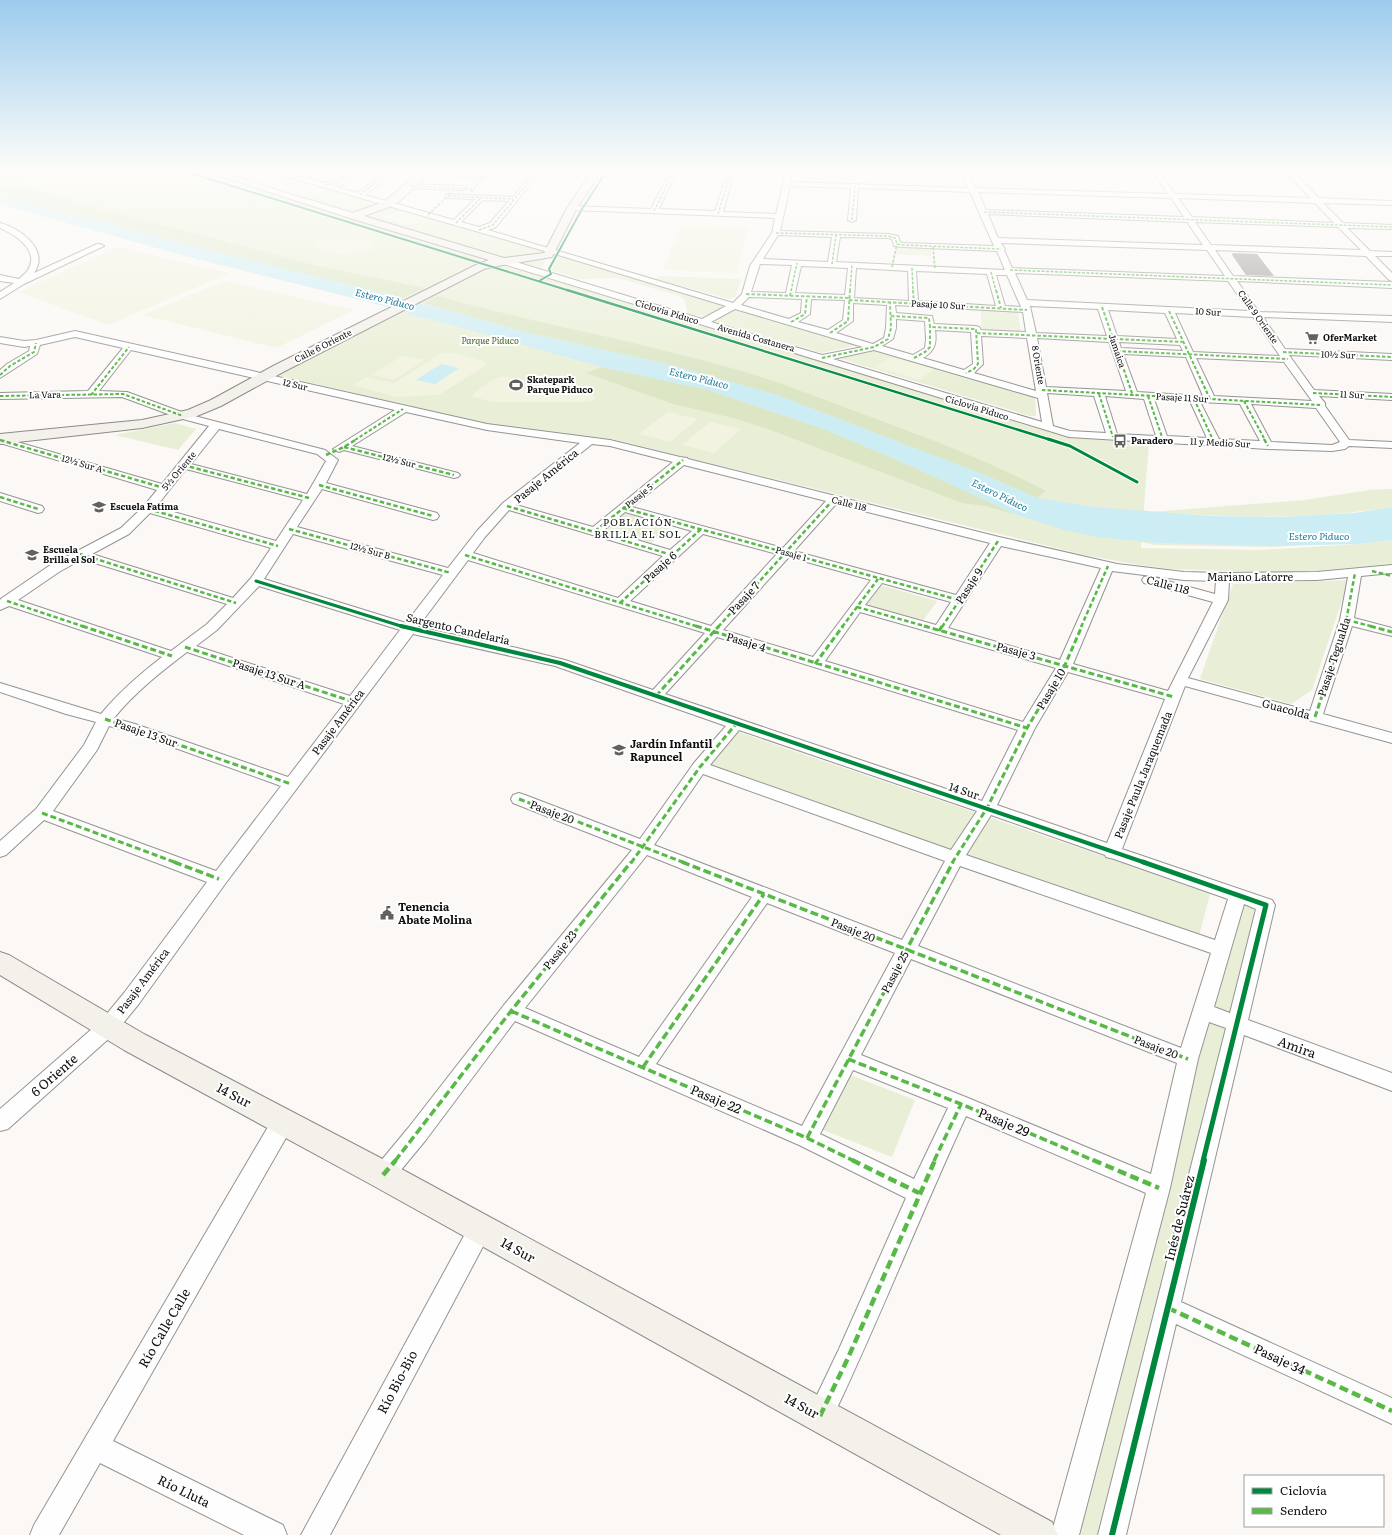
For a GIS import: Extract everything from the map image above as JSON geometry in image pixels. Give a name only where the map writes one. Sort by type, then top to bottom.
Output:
[{"type":"main road","name":"Avenida Costanera","points":[[445,244],[503,261]]},
{"type":"main road","points":[[541,272],[545,266],[553,244]]},
{"type":"main road","name":"Calle 6 Oriente","points":[[0,440],[142,424],[183,416],[216,403],[480,267],[492,262],[537,257],[549,252]]},
{"type":"main road","name":"14 Sur","points":[[0,962],[108,1027],[383,1175],[1038,1535]]},
{"type":"street","points":[[0,296],[15,287],[32,270],[36,259],[28,244]]},
{"type":"street","name":"Pasaje 11 Sur","points":[[522,244],[874,347],[1043,393],[1148,396],[1321,405]]},
{"type":"street","points":[[703,322],[734,306],[742,300],[746,294],[754,266],[769,244]]},
{"type":"street","points":[[832,264],[835,244]]},
{"type":"street","points":[[892,267],[897,244],[1001,250]]},
{"type":"street","name":"8 Oriente","points":[[998,244],[1026,307],[1043,393],[1048,428]]},
{"type":"street","points":[[1093,244],[1392,254]]},
{"type":"street","name":"Calle 9 Oriente","points":[[1207,244],[1313,393],[1346,443]]},
{"type":"street","points":[[1359,244],[1392,278]]},
{"type":"street","points":[[0,278],[21,282],[100,246]]},
{"type":"street","points":[[934,247],[935,269]]},
{"type":"street","name":"Avenida Costanera","points":[[503,261],[1048,428]]},
{"type":"street","points":[[758,261],[991,272],[1010,271],[1392,286]]},
{"type":"street","points":[[790,296],[797,263]]},
{"type":"street","points":[[830,333],[848,322],[852,266]]},
{"type":"street","points":[[912,268],[914,304]]},
{"type":"street","points":[[991,272],[1001,308]]},
{"type":"street","name":"Pasaje 10 Sur","points":[[746,294],[807,296],[890,303],[1001,308],[1026,307]]},
{"type":"street","points":[[791,322],[805,314],[807,296]]},
{"type":"street","points":[[822,358],[874,347],[888,339],[891,328],[890,303]]},
{"type":"street","name":"10 Sur","points":[[1026,307],[1102,307],[1392,319]]},
{"type":"street","name":"Jamaica","points":[[1102,307],[1133,396]]},
{"type":"street","points":[[1169,310],[1210,399]]},
{"type":"street","points":[[891,316],[929,318],[931,348],[928,352],[914,358]]},
{"type":"street","points":[[930,326],[1032,336],[1184,342]]},
{"type":"street","points":[[966,373],[974,369],[978,364],[977,331]]},
{"type":"street","points":[[0,332],[12,332]]},
{"type":"street","name":"12 Sur","points":[[0,340],[12,343],[35,338],[75,334],[403,410],[524,434],[591,440]]},
{"type":"street","points":[[0,375],[10,366],[34,352],[35,338]]},
{"type":"street","points":[[91,395],[129,347]]},
{"type":"street","name":"10½ Sur","points":[[1117,351],[1190,354],[1392,357]]},
{"type":"street","name":"11 Sur","points":[[1313,393],[1392,397]]},
{"type":"street","name":"La Vara","points":[[0,396],[123,394],[183,416],[310,449],[326,455]]},
{"type":"street","points":[[1099,394],[1113,437]]},
{"type":"street","points":[[1148,396],[1163,440]]},
{"type":"street","points":[[1194,399],[1215,443]]},
{"type":"street","points":[[1244,401],[1268,446]]},
{"type":"street","points":[[0,851],[42,813],[91,746],[105,719],[134,686],[212,626],[256,581],[309,498],[319,485],[332,460],[326,455],[344,447],[403,410]]},
{"type":"street","name":"5½ Oriente","points":[[3,603],[80,554],[106,543],[125,531],[148,509],[216,425]]},
{"type":"street","name":"11 y Medio Sur","points":[[1048,428],[1078,435],[1268,446],[1332,448],[1341,447],[1346,443],[1392,445]]},
{"type":"street","name":"12½ Sur A","points":[[0,440],[164,488]]},
{"type":"street","name":"Calle 118","points":[[591,440],[683,460],[833,500],[998,541],[1112,567],[1129,574],[1221,600]]},
{"type":"street","name":"Pasaje América","points":[[108,1027],[131,999],[219,879],[484,530],[507,506],[591,440]]},
{"type":"street","name":"12½ Sur","points":[[344,447],[454,475]]},
{"type":"street","name":"Pasaje 5","points":[[595,531],[683,460]]},
{"type":"street","points":[[183,465],[309,498]]},
{"type":"street","points":[[319,485],[433,516]]},
{"type":"street","points":[[0,498],[38,509]]},
{"type":"street","name":"Pasaje 7","points":[[656,696],[712,632],[833,500]]},
{"type":"street","points":[[507,506],[672,555]]},
{"type":"street","name":"Pasaje 1","points":[[623,508],[959,600]]},
{"type":"street","points":[[148,509],[278,546]]},
{"type":"street","name":"12½ Sur B","points":[[289,529],[451,573]]},
{"type":"street","name":"Pasaje 6","points":[[620,603],[700,530]]},
{"type":"street","name":"Pasaje 9","points":[[939,631],[998,541]]},
{"type":"street","points":[[80,554],[236,603]]},
{"type":"street","name":"Pasaje 4","points":[[464,555],[1027,728]]},
{"type":"street","name":"Mariano Latorre","points":[[1112,567],[1177,575],[1223,577],[1292,577],[1392,569]]},
{"type":"street","name":"Pasaje 10","points":[[987,808],[1027,728],[1065,665],[1112,567]]},
{"type":"street","points":[[1372,571],[1392,576]]},
{"type":"street","name":"Pasaje Tegualda","points":[[1315,717],[1347,620],[1355,573]]},
{"type":"street","points":[[1174,697],[1180,680],[1221,600],[1223,577]]},
{"type":"street","points":[[815,664],[878,579]]},
{"type":"street","name":"Sargento Candelaria","points":[[256,581],[410,629],[510,650],[553,661],[656,696]]},
{"type":"street","points":[[3,603],[172,656]]},
{"type":"street","name":"Pasaje 3","points":[[857,607],[1174,697]]},
{"type":"street","points":[[1347,620],[1392,632]]},
{"type":"street","name":"Pasaje 13 Sur A","points":[[185,647],[354,702]]},
{"type":"street","name":"Guacolda","points":[[1180,680],[1392,738]]},
{"type":"street","name":"Pasaje 13 Sur","points":[[0,687],[70,711],[105,719],[291,784]]},
{"type":"street","name":"14 Sur","points":[[656,696],[987,808],[1266,905]]},
{"type":"street","name":"Pasaje Paula Jaraquemada","points":[[1112,852],[1174,697]]},
{"type":"street","name":"Pasaje 23","points":[[383,1175],[417,1134],[511,1011],[643,848],[700,767],[736,724]]},
{"type":"street","points":[[700,767],[955,858],[1221,949]]},
{"type":"street","name":"Pasaje 20","points":[[519,799],[906,951],[1188,1059]]},
{"type":"street","name":"Pasaje 25","points":[[807,1138],[955,858],[987,808]]},
{"type":"street","points":[[42,813],[219,879]]},
{"type":"street","points":[[643,1068],[764,894]]},
{"type":"street","points":[[1065,1535],[1158,1188],[1188,1059],[1238,896]]},
{"type":"street","name":"Inés de Suárez","points":[[1112,1535],[1266,905]]},
{"type":"street","name":"Pasaje 22","points":[[511,1011],[807,1138],[919,1193]]},
{"type":"street","name":"Amira","points":[[1202,1011],[1236,1025],[1392,1082]]},
{"type":"street","name":"6 Oriente","points":[[0,1122],[108,1027]]},
{"type":"street","name":"Pasaje 29","points":[[848,1058],[961,1104],[1158,1188]]},
{"type":"street","points":[[820,1416],[848,1358],[919,1193],[961,1104]]},
{"type":"street","name":"Río Calle Calle","points":[[44,1535],[284,1122]]},
{"type":"street","name":"Río Bio-Bio","points":[[315,1535],[480,1229]]},
{"type":"street","name":"Pasaje 34","points":[[1168,1308],[1392,1411]]},
{"type":"street","name":"Río Lluta","points":[[95,1446],[273,1535]]},
{"type":"green space","name":"Parque Piduco","points":[[145,244],[527,244],[549,250],[540,274],[1060,434],[1087,439],[1149,442],[1143,520],[1381,539],[1276,547],[1154,545],[1141,542],[1141,548],[1261,550],[1359,544],[1392,540],[1392,564],[1292,573],[1171,569],[1139,565],[1085,555],[612,439],[532,431],[480,422],[277,375],[401,310],[188,257]]},
{"type":"green space","points":[[183,244],[234,244],[318,266],[425,288],[403,298]]},
{"type":"green space","points":[[315,244],[370,244],[374,246],[370,250],[355,251],[348,255],[323,251],[312,245]]},
{"type":"green space","points":[[674,244],[745,244],[737,273],[663,270]]},
{"type":"green space","points":[[118,247],[230,273],[108,325],[18,292]]},
{"type":"green space","points":[[897,247],[931,248],[931,256],[896,254]]},
{"type":"green space","points":[[559,256],[728,304],[705,316],[694,315],[688,313],[684,299],[679,296],[618,278],[578,279],[552,271],[551,270]]},
{"type":"green space","points":[[662,276],[741,280],[735,297],[730,299],[656,279]]},
{"type":"green space","points":[[225,281],[354,310],[276,348],[142,315]]},
{"type":"green space","points":[[437,296],[510,315],[658,349],[759,376],[946,446],[997,467],[1046,491],[1037,498],[987,476],[777,395],[671,365],[525,332],[424,303]]},
{"type":"green space","points":[[734,310],[740,310],[858,345],[822,353],[715,321]]},
{"type":"green space","points":[[981,310],[1018,311],[1021,334],[981,332]]},
{"type":"green space","points":[[873,349],[1035,398],[1036,416],[1030,416],[835,357]]},
{"type":"green space","points":[[442,353],[453,353],[483,361],[486,365],[439,395],[397,397],[352,385],[367,377],[394,383]]},
{"type":"green space","points":[[402,356],[425,360],[394,380],[371,375]]},
{"type":"green space","points":[[891,357],[934,369],[920,380],[875,367]]},
{"type":"green space","points":[[602,367],[709,390],[821,428],[909,465],[1017,515],[985,506],[962,503],[768,429],[733,418],[673,404],[586,373]]},
{"type":"green space","name":"Skatepark Parque Piduco","points":[[503,376],[592,395],[596,398],[592,401],[583,402],[492,402],[473,397],[481,387],[490,381]]},
{"type":"green space","points":[[668,412],[698,419],[670,442],[639,434]]},
{"type":"green space","points":[[710,422],[741,429],[714,453],[682,445]]},
{"type":"green space","points":[[175,423],[196,429],[178,450],[115,435]]},
{"type":"green space","points":[[1392,489],[1392,507],[1332,514],[1272,517],[1212,516],[1151,512],[1305,500],[1370,490]]},
{"type":"green space","points":[[620,512],[671,526],[651,543],[600,528]]},
{"type":"green space","points":[[1349,580],[1312,690],[1291,704],[1200,679],[1233,584]]},
{"type":"green space","points":[[877,584],[937,601],[922,622],[861,604]]},
{"type":"green space","points":[[732,730],[1106,857],[1210,894],[1199,936],[944,849],[705,763]]},
{"type":"green space","points":[[1231,896],[1257,904],[1097,1535],[1055,1535]]},
{"type":"green space","points":[[848,1074],[915,1100],[892,1157],[823,1130]]},
{"type":"water","points":[[141,244],[183,244],[403,298],[389,307]]},
{"type":"water","points":[[425,304],[525,332],[671,365],[777,395],[987,476],[1037,498],[1095,507],[1211,516],[1280,517],[1354,513],[1392,507],[1392,540],[1359,544],[1269,546],[1159,543],[1096,537],[1064,530],[1017,515],[909,465],[821,428],[709,390],[602,367],[445,323],[406,314]]},
{"type":"water","points":[[441,364],[459,368],[435,384],[416,380]]},
{"type":"building","points":[[1232,253],[1257,254],[1274,276],[1246,275]]},
{"type":"waterway","name":"Estero Piduco","points":[[350,291],[465,321]]},
{"type":"marked path","points":[[832,264],[835,244]]},
{"type":"marked path","points":[[897,244],[1001,249]]},
{"type":"marked path","points":[[892,267],[897,244]]},
{"type":"marked path","points":[[933,247],[935,269]]},
{"type":"marked path","points":[[790,296],[797,263]]},
{"type":"marked path","points":[[830,333],[848,321],[852,265]]},
{"type":"marked path","points":[[912,268],[914,304]]},
{"type":"marked path","points":[[1010,270],[1392,285]]},
{"type":"marked path","points":[[991,272],[1001,308]]},
{"type":"marked path","points":[[746,294],[849,298]]},
{"type":"marked path","points":[[791,322],[805,314],[807,296]]},
{"type":"marked path","points":[[849,300],[1027,310]]},
{"type":"marked path","points":[[822,358],[874,347],[888,339],[891,328],[890,303]]},
{"type":"marked path","points":[[1102,307],[1133,396]]},
{"type":"marked path","points":[[1169,311],[1210,399]]},
{"type":"marked path","points":[[891,316],[929,318],[930,327],[976,329],[978,364],[974,369],[966,373]]},
{"type":"marked path","points":[[914,358],[921,355],[930,347],[930,327]]},
{"type":"marked path","points":[[977,333],[1184,342]]},
{"type":"marked path","points":[[0,375],[10,366],[34,352],[36,343]]},
{"type":"marked path","points":[[91,395],[129,347]]},
{"type":"marked path","points":[[1117,351],[1288,359]]},
{"type":"marked path","points":[[1283,352],[1392,357]]},
{"type":"marked path","points":[[1042,390],[1321,405]]},
{"type":"marked path","points":[[1313,393],[1392,397]]},
{"type":"marked path","points":[[0,396],[123,394],[183,416]]},
{"type":"marked path","points":[[1099,394],[1113,437]]},
{"type":"marked path","points":[[1148,396],[1163,440]]},
{"type":"marked path","points":[[1194,399],[1215,443]]},
{"type":"marked path","points":[[1244,401],[1268,446]]},
{"type":"marked path","points":[[326,455],[344,447],[403,409]]},
{"type":"marked path","points":[[0,440],[164,488]]},
{"type":"marked path","points":[[344,447],[454,475]]},
{"type":"marked path","points":[[595,531],[683,460]]},
{"type":"marked path","points":[[183,465],[309,498]]},
{"type":"marked path","points":[[319,485],[433,516]]},
{"type":"marked path","points":[[0,497],[38,509]]},
{"type":"marked path","points":[[656,696],[833,500]]},
{"type":"marked path","points":[[507,506],[672,555]]},
{"type":"marked path","points":[[623,508],[959,600]]},
{"type":"marked path","points":[[148,509],[278,546]]},
{"type":"marked path","points":[[289,529],[451,573]]},
{"type":"marked path","points":[[620,603],[700,530]]},
{"type":"marked path","points":[[939,631],[998,541]]},
{"type":"marked path","points":[[80,554],[236,603]]},
{"type":"marked path","points":[[465,555],[1027,728]]},
{"type":"marked path","points":[[807,1138],[955,858],[987,808],[1027,728],[1065,665],[1108,566]]},
{"type":"marked path","points":[[1372,571],[1392,576]]},
{"type":"marked path","points":[[1315,717],[1347,620],[1355,573]]},
{"type":"marked path","points":[[815,664],[878,579]]},
{"type":"marked path","points":[[7,601],[172,656]]},
{"type":"marked path","points":[[857,607],[1174,697]]},
{"type":"marked path","points":[[1347,620],[1392,632]]},
{"type":"marked path","points":[[185,647],[354,702]]},
{"type":"marked path","points":[[105,719],[291,784]]},
{"type":"marked path","points":[[383,1175],[417,1134],[511,1011],[643,848],[700,767],[736,724]]},
{"type":"marked path","points":[[519,799],[1188,1059]]},
{"type":"marked path","points":[[42,813],[219,879]]},
{"type":"marked path","points":[[643,1067],[764,894]]},
{"type":"marked path","points":[[511,1011],[807,1138],[919,1193]]},
{"type":"marked path","points":[[848,1059],[961,1104],[1159,1188]]},
{"type":"marked path","points":[[820,1416],[848,1358],[919,1193],[961,1104]]},
{"type":"marked path","points":[[1168,1308],[1392,1411]]},
{"type":"cycle path","name":"Ciclovia Piduco","points":[[418,244],[1040,436],[1070,446],[1137,482]]},
{"type":"cycle path","points":[[539,281],[551,274],[549,269],[563,244]]},
{"type":"cycle path","points":[[256,581],[410,629],[517,652],[560,663],[987,808],[1266,905],[1112,1535]]},
{"type":"place","name":"OferMarket","points":[[1312,338]]},
{"type":"place","name":"Skatepark Parque Piduco","points":[[516,385]]},
{"type":"place","name":"Paradero","points":[[1120,441]]},
{"type":"place","name":"Escuela Fatima","points":[[99,507]]},
{"type":"place","name":"Escuela Brilla el Sol","points":[[32,555]]},
{"type":"place","name":"Jardín Infantil Rapuncel","points":[[619,750]]},
{"type":"place","name":"Tenencia Abate Molina","points":[[387,913]]},
{"type":"district","name":"POBLACIÓN BRILLA EL SOL","points":[[638,528]]}]
